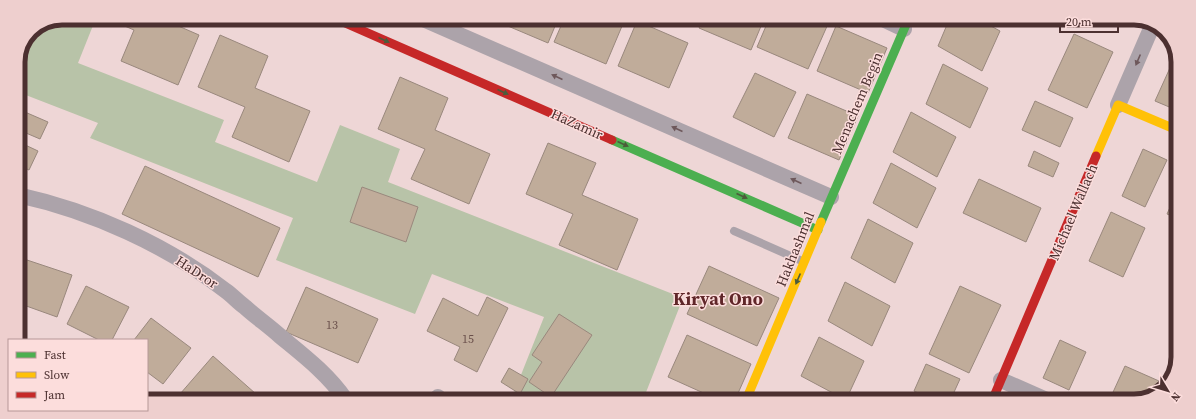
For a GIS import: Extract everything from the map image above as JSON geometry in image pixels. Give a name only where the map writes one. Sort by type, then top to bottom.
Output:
[{"type":"street","name":"HaZamir","points":[[363,25],[818,230]]},
{"type":"street","points":[[438,25],[832,197]]},
{"type":"street","name":"Menachem Begin","points":[[832,197],[906,25]]},
{"type":"street","name":"Michael Wallach","points":[[995,394],[1151,29]]},
{"type":"street","points":[[1118,105],[1171,127]]},
{"type":"street","name":"HaDror","points":[[25,196],[48,201],[86,215],[142,239],[176,257],[227,291],[321,370],[342,394]]},
{"type":"street","name":"Hakhashmal","points":[[749,394],[832,197]]},
{"type":"street","points":[[1002,380],[1033,394]]},
{"type":"lane","points":[[734,231],[805,263]]},
{"type":"green space","points":[[62,25],[93,25],[78,63],[224,120],[215,142],[317,182],[340,125],[400,149],[388,182],[683,298],[645,394],[513,394],[544,317],[432,274],[415,314],[276,260],[293,218],[90,138],[98,123],[25,95],[26,55],[31,41],[41,31]]},
{"type":"building","points":[[122,25],[176,25],[199,35],[178,85],[121,61],[134,30]]},
{"type":"building","points":[[505,25],[556,25],[548,43]]},
{"type":"building","points":[[561,25],[622,25],[606,64],[554,42]]},
{"type":"building","points":[[635,25],[646,25],[688,43],[669,88],[618,66]]},
{"type":"building","points":[[700,25],[761,25],[751,50],[699,28]]},
{"type":"building","points":[[766,25],[828,25],[808,69],[757,47]]},
{"type":"building","points":[[947,25],[989,25],[1000,31],[982,71],[938,46]]},
{"type":"building","points":[[836,26],[887,48],[868,93],[817,71]]},
{"type":"building","points":[[1074,34],[1113,52],[1087,108],[1048,90]]},
{"type":"building","points":[[220,35],[268,56],[255,88],[310,111],[289,162],[232,137],[245,107],[198,87]]},
{"type":"building","points":[[943,64],[988,88],[970,128],[926,104]]},
{"type":"building","points":[[1171,66],[1171,108],[1155,101]]},
{"type":"building","points":[[755,73],[796,92],[774,137],[733,117]]},
{"type":"building","points":[[400,77],[448,98],[435,130],[490,154],[469,204],[411,179],[425,149],[378,129]]},
{"type":"building","points":[[807,94],[858,116],[839,160],[788,138]]},
{"type":"building","points":[[1035,101],[1073,118],[1060,147],[1022,130]]},
{"type":"building","points":[[25,112],[48,122],[40,139],[26,133],[25,135]]},
{"type":"building","points":[[911,112],[956,137],[937,177],[893,152]]},
{"type":"building","points":[[548,143],[596,163],[582,195],[638,219],[617,270],[559,245],[573,214],[526,194]]},
{"type":"building","points":[[25,145],[38,151],[29,170],[25,168]]},
{"type":"building","points":[[1143,149],[1167,160],[1145,207],[1122,196]]},
{"type":"building","points":[[1034,151],[1059,163],[1053,177],[1028,166]]},
{"type":"building","points":[[891,163],[936,188],[917,228],[873,203]]},
{"type":"building","points":[[145,166],[280,228],[258,277],[122,214]]},
{"type":"building","points":[[979,179],[1041,208],[1026,242],[963,213]]},
{"type":"building","points":[[362,187],[418,207],[406,242],[350,222]]},
{"type":"building","points":[[1171,205],[1171,216],[1167,214]]},
{"type":"building","points":[[1111,212],[1145,228],[1123,277],[1089,261]]},
{"type":"building","points":[[868,219],[913,243],[895,283],[851,258]]},
{"type":"building","points":[[25,259],[72,275],[57,317],[25,306]]},
{"type":"building","points":[[709,266],[779,298],[757,346],[687,314]]},
{"type":"building","points":[[845,282],[890,306],[872,346],[828,321]]},
{"type":"building","points":[[86,286],[129,307],[113,339],[97,339],[67,324]]},
{"type":"building","points":[[960,286],[1001,305],[969,373],[929,354]]},
{"type":"building","points":[[306,287],[378,319],[358,363],[286,332]]},
{"type":"building","points":[[487,297],[508,308],[477,372],[454,360],[460,347],[427,331],[443,298],[478,316]]},
{"type":"building","points":[[559,314],[592,335],[553,394],[547,394],[529,382],[542,362],[532,355]]},
{"type":"building","points":[[151,318],[191,348],[163,384],[148,373],[148,339],[135,339]]},
{"type":"building","points":[[687,335],[751,364],[738,394],[706,394],[668,377]]},
{"type":"building","points":[[819,337],[864,361],[849,394],[835,394],[801,376]]},
{"type":"building","points":[[1060,340],[1086,352],[1069,390],[1043,378]]},
{"type":"building","points":[[213,356],[256,394],[180,394]]},
{"type":"building","points":[[926,364],[960,379],[953,394],[920,394],[914,391]]},
{"type":"building","points":[[1125,366],[1148,376],[1148,391],[1134,394],[1112,394]]},
{"type":"building","points":[[509,368],[528,379],[520,394],[501,382]]},
{"type":"traffic: fast","points":[[821,222],[906,25]]},
{"type":"traffic: fast","points":[[612,140],[818,230]]},
{"type":"traffic: slow","points":[[1096,156],[1118,105],[1171,127]]},
{"type":"traffic: slow","points":[[749,394],[821,222]]},
{"type":"traffic: jam","points":[[350,25],[612,140]]},
{"type":"traffic: jam","points":[[995,394],[1096,156]]},
{"type":"district","name":"Kiryat Ono","points":[[718,298]]}]
